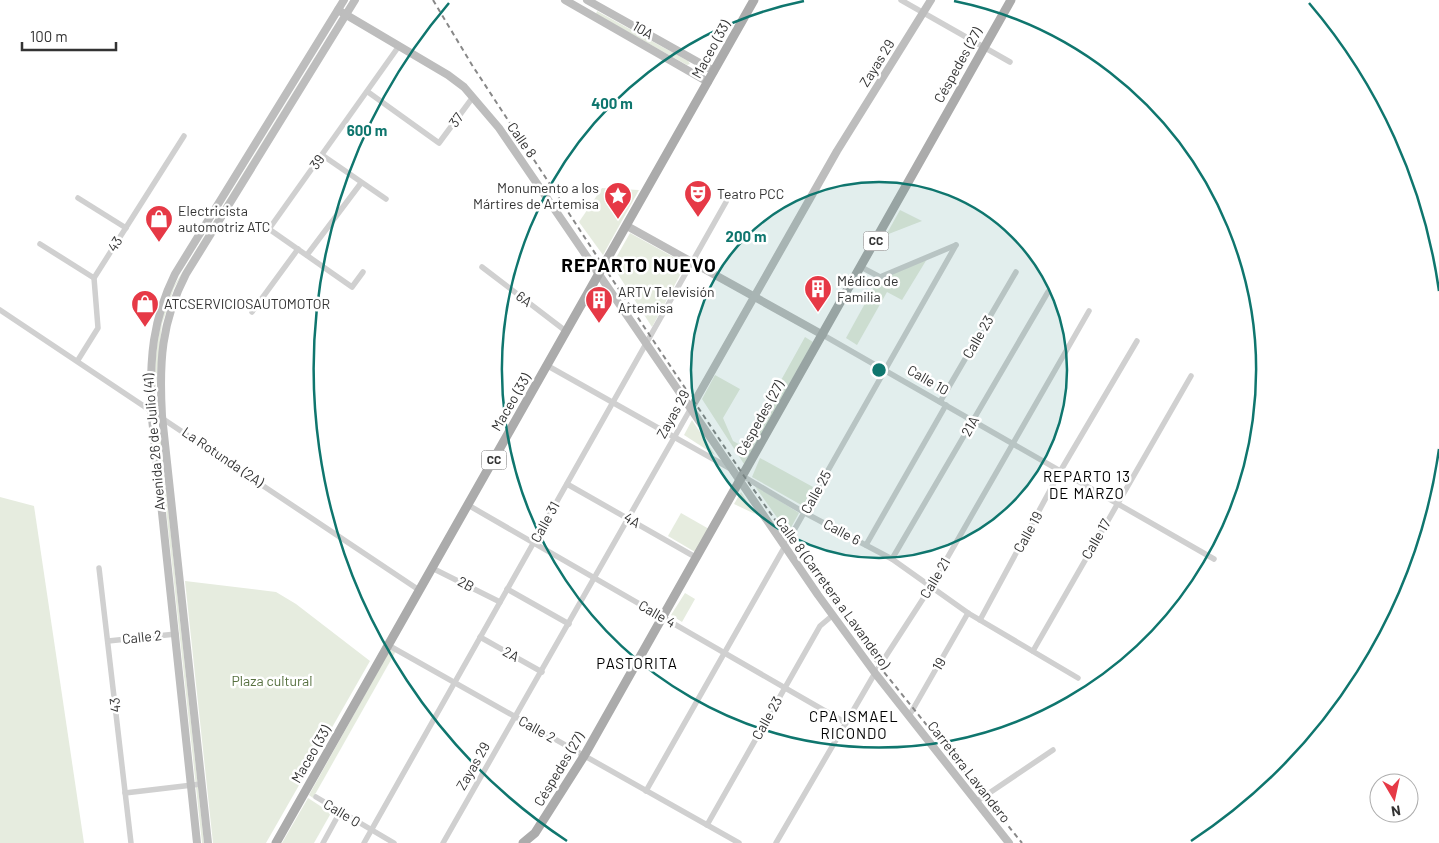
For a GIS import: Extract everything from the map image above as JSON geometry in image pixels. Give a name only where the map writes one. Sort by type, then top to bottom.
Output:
[{"type":"main road","name":"Maceo (33)","points":[[276,843],[600,275],[754,0]]},
{"type":"main road","name":"Céspedes (27)","points":[[523,843],[535,833],[584,756],[1011,0]]},
{"type":"street","name":"Avenida 26 de Julio (41)","points":[[197,843],[152,409],[150,364],[152,344],[165,294],[174,274],[344,0]]},
{"type":"street","name":"Avenida 26 de Julio (41)","points":[[208,843],[162,416],[160,372],[162,344],[175,295],[355,0]]},
{"type":"street","name":"10A","points":[[565,0],[708,82]]},
{"type":"street","points":[[901,0],[1010,62]]},
{"type":"street","name":"Zayas 29","points":[[443,843],[837,151],[931,0]]},
{"type":"street","name":"10A","points":[[590,2],[714,71]]},
{"type":"street","points":[[588,13],[590,2]]},
{"type":"street","name":"Calle 8","points":[[338,10],[448,75],[473,97],[500,128],[731,470],[742,479]]},
{"type":"street","name":"39","points":[[298,249],[269,229],[399,46]]},
{"type":"street","name":"37","points":[[368,92],[440,143],[473,97]]},
{"type":"street","name":"43","points":[[94,278],[184,136]]},
{"type":"street","points":[[322,156],[386,199]]},
{"type":"street","points":[[307,255],[361,182]]},
{"type":"street","points":[[78,198],[126,228]]},
{"type":"street","name":"Calle 31","points":[[364,843],[726,202]]},
{"type":"street","name":"Calle 10","points":[[627,226],[1014,443],[1214,559]]},
{"type":"street","points":[[40,244],[94,278],[98,328],[78,360]]},
{"type":"street","name":"Calle 25","points":[[646,791],[956,245],[880,277],[861,267]]},
{"type":"street","points":[[252,312],[298,249],[352,287],[363,272]]},
{"type":"street","name":"6A","points":[[482,267],[567,332]]},
{"type":"street","name":"Calle 23","points":[[940,402],[1016,272]]},
{"type":"street","name":"21A","points":[[892,560],[1048,292]]},
{"type":"street","name":"La Rotunda (2A)","points":[[0,310],[152,409],[419,590]]},
{"type":"street","name":"Calle 21","points":[[776,843],[875,672],[930,588],[1089,311]]},
{"type":"street","name":"Calle 19","points":[[980,620],[1061,470],[1137,341]]},
{"type":"street","points":[[548,366],[731,470]]},
{"type":"street","name":"Calle 17","points":[[1033,651],[1191,376]]},
{"type":"street","points":[[866,545],[946,405]]},
{"type":"street","name":"Calle 6","points":[[742,479],[892,560],[968,613],[1078,678]]},
{"type":"street","name":"Calle 8 (Carretera a Lavandero)","points":[[742,479],[784,547],[909,716]]},
{"type":"street","name":"4A","points":[[567,484],[697,558]]},
{"type":"street","name":"Calle 4","points":[[468,505],[846,723]]},
{"type":"street","name":"43","points":[[100,568],[131,843]]},
{"type":"street","name":"2B","points":[[432,568],[500,602]]},
{"type":"street","points":[[507,589],[569,624]]},
{"type":"street","name":"19","points":[[909,716],[968,613]]},
{"type":"street","name":"Calle 23","points":[[707,825],[820,626],[833,615]]},
{"type":"street","name":"Calle 2","points":[[108,641],[176,634]]},
{"type":"street","name":"2A","points":[[480,637],[542,672]]},
{"type":"street","name":"Calle 2","points":[[388,645],[739,843]]},
{"type":"street","name":"Carretera Lavandero","points":[[909,716],[1009,843]]},
{"type":"street","points":[[976,802],[1053,750]]},
{"type":"street","points":[[125,793],[201,784]]},
{"type":"street","name":"Calle 0","points":[[316,797],[394,843]]},
{"type":"street","points":[[323,843],[340,812]]},
{"type":"green space","points":[[597,11],[688,61],[690,64],[687,65],[596,14]]},
{"type":"green space","points":[[332,29],[174,288],[162,324],[155,394],[155,367],[160,327],[172,289]]},
{"type":"green space","points":[[602,188],[639,190],[603,255],[579,222]]},
{"type":"green space","points":[[900,210],[922,221],[886,235]]},
{"type":"green space","points":[[630,233],[686,264],[652,327],[612,265]]},
{"type":"green space","points":[[927,259],[902,300],[887,292],[857,345],[846,338],[879,278]]},
{"type":"green space","points":[[805,337],[813,342],[744,464],[702,399],[715,375],[740,389],[723,418],[733,441],[744,447]]},
{"type":"green space","points":[[692,420],[715,455],[684,435]]},
{"type":"green space","points":[[158,434],[160,434],[204,843],[202,843]]},
{"type":"green space","points":[[760,458],[813,487],[803,506],[752,477]]},
{"type":"green space","points":[[754,485],[799,513],[788,533]]},
{"type":"green space","points":[[741,492],[755,514],[734,504]]},
{"type":"green space","points":[[0,497],[34,506],[84,843],[0,843]]},
{"type":"green space","points":[[681,513],[709,529],[695,552],[668,536]]},
{"type":"green space","name":"Plaza cultural","points":[[185,581],[276,592],[296,604],[370,661],[266,843],[213,843]]},
{"type":"green space","points":[[685,593],[695,599],[682,622],[671,615]]},
{"type":"green space","points":[[391,648],[396,651],[313,798],[309,795]]},
{"type":"green space","points":[[308,798],[331,813],[314,843],[282,843]]},
{"type":"railway","points":[[433,0],[472,65],[744,476],[879,666],[1022,843]]},
{"type":"place","name":"Teatro PCC","points":[[698,218]]},
{"type":"place","name":"Monumento a los Mártires de Artemisa","points":[[618,220]]},
{"type":"place","name":"Electricista automotriz ATC","points":[[159,243]]},
{"type":"place","name":"Médico de Familia","points":[[818,313]]},
{"type":"place","name":"ARTV Televisión Artemisa","points":[[599,324]]},
{"type":"place","name":"ATCSERVICIOSAUTOMOTOR","points":[[145,328]]},
{"type":"district","name":"REPARTO NUEVO","points":[[639,265]]},
{"type":"district","name":"REPARTO 13 DE MARZO","points":[[1087,486]]},
{"type":"district","name":"PASTORITA","points":[[637,664]]},
{"type":"district","name":"CPA ISMAEL RICONDO","points":[[854,726]]}]
